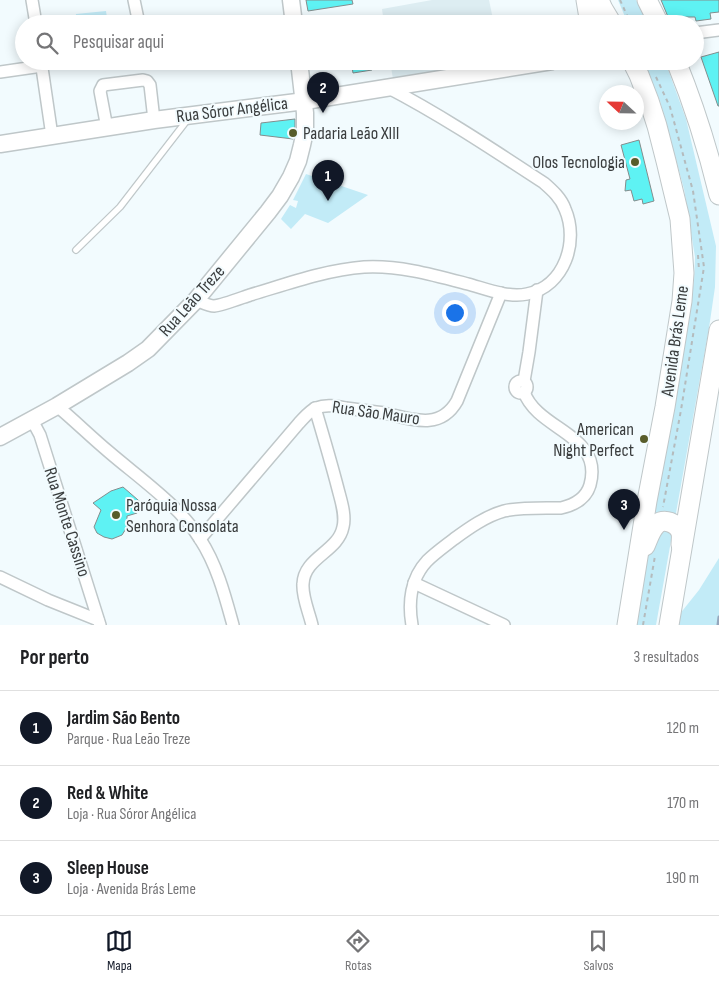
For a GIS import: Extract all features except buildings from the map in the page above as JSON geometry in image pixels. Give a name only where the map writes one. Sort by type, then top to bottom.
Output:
[{"type":"main road","points":[[586,0],[588,15]]},
{"type":"main road","points":[[599,0],[606,15]]},
{"type":"main road","points":[[647,0],[654,15]]},
{"type":"main road","name":"Avenida Brás Leme","points":[[627,625],[647,500],[665,408],[682,301],[684,273],[680,219],[657,126],[636,70]]},
{"type":"main road","points":[[679,70],[696,115],[719,195]]},
{"type":"main road","points":[[669,625],[719,330]]},
{"type":"main road","points":[[636,568],[650,534],[660,522],[673,524],[679,529],[681,535],[680,564]]},
{"type":"street","points":[[32,0],[34,15]]},
{"type":"street","points":[[134,0],[137,15]]},
{"type":"street","points":[[291,0],[293,15]]},
{"type":"street","points":[[704,32],[719,30]]},
{"type":"street","points":[[0,72],[15,69]]},
{"type":"street","points":[[43,70],[52,136]]},
{"type":"street","name":"Rua Leão Treze","points":[[0,437],[57,406],[148,349],[196,300],[268,212],[291,177],[298,161],[305,131],[305,101],[301,70]]},
{"type":"street","name":"Rua Sóror Angélica","points":[[0,144],[154,120],[305,101],[495,70]]},
{"type":"street","points":[[107,128],[100,91],[104,85],[147,81],[150,85],[154,120]]},
{"type":"street","points":[[196,300],[212,306],[329,273],[362,267],[412,270],[501,293],[523,295],[537,290],[558,275],[569,251],[571,236],[565,208],[554,192],[544,183],[478,140],[387,87]]},
{"type":"street","points":[[412,625],[410,600],[414,583],[420,570],[432,556],[481,521],[505,511],[570,506],[578,502],[589,488],[592,477],[592,465],[587,452],[580,443],[534,408],[528,401],[524,387],[537,290]]},
{"type":"street","name":"Rua São Mauro","points":[[200,539],[299,423],[315,408],[334,406],[426,421],[437,419],[450,411],[457,401],[501,293]]},
{"type":"street","points":[[57,406],[180,514],[200,539],[214,566],[224,591],[233,625]]},
{"type":"street","points":[[312,625],[303,592],[304,575],[309,566],[337,541],[341,535],[344,521],[332,466],[315,408]]},
{"type":"street","name":"Rua Monte Cassino","points":[[32,420],[40,435],[99,622]]},
{"type":"street","points":[[0,577],[99,622]]},
{"type":"street","points":[[414,583],[504,625]]},
{"type":"lane","points":[[76,250],[120,207],[191,116]]},
{"type":"path","points":[[620,0],[627,15]]},
{"type":"shaded area","points":[[432,0],[489,0],[492,15],[383,15],[382,9]]},
{"type":"shaded area","points":[[618,0],[636,0],[644,15],[624,15]]},
{"type":"shaded area","points":[[106,11],[107,15],[76,15]]},
{"type":"shaded area","points":[[392,70],[447,70],[393,79]]},
{"type":"shaded area","points":[[647,70],[668,70],[686,119],[716,246],[715,287],[656,625],[636,625],[694,281],[695,257],[684,189],[660,101]]},
{"type":"shaded area","points":[[306,174],[368,195],[328,223],[305,214],[291,229],[281,219],[290,205],[296,208],[298,201],[293,200]]},
{"type":"shaded area","points":[[719,558],[719,625],[674,625],[675,620],[699,590]]},
{"type":"waterway","points":[[718,625],[719,617]]},
{"type":"place","name":"Red & White","points":[[323,113]]},
{"type":"place","name":"Padaria Leão XIII","points":[[293,133]]},
{"type":"place","name":"Olos Tecnologia","points":[[635,162]]},
{"type":"place","name":"Jardim São Bento","points":[[328,201]]},
{"type":"place","name":"American Night Perfect","points":[[644,439]]},
{"type":"place","name":"Paróquia Nossa Senhora Consolata","points":[[116,515]]},
{"type":"place","name":"Sleep House","points":[[624,530]]}]
